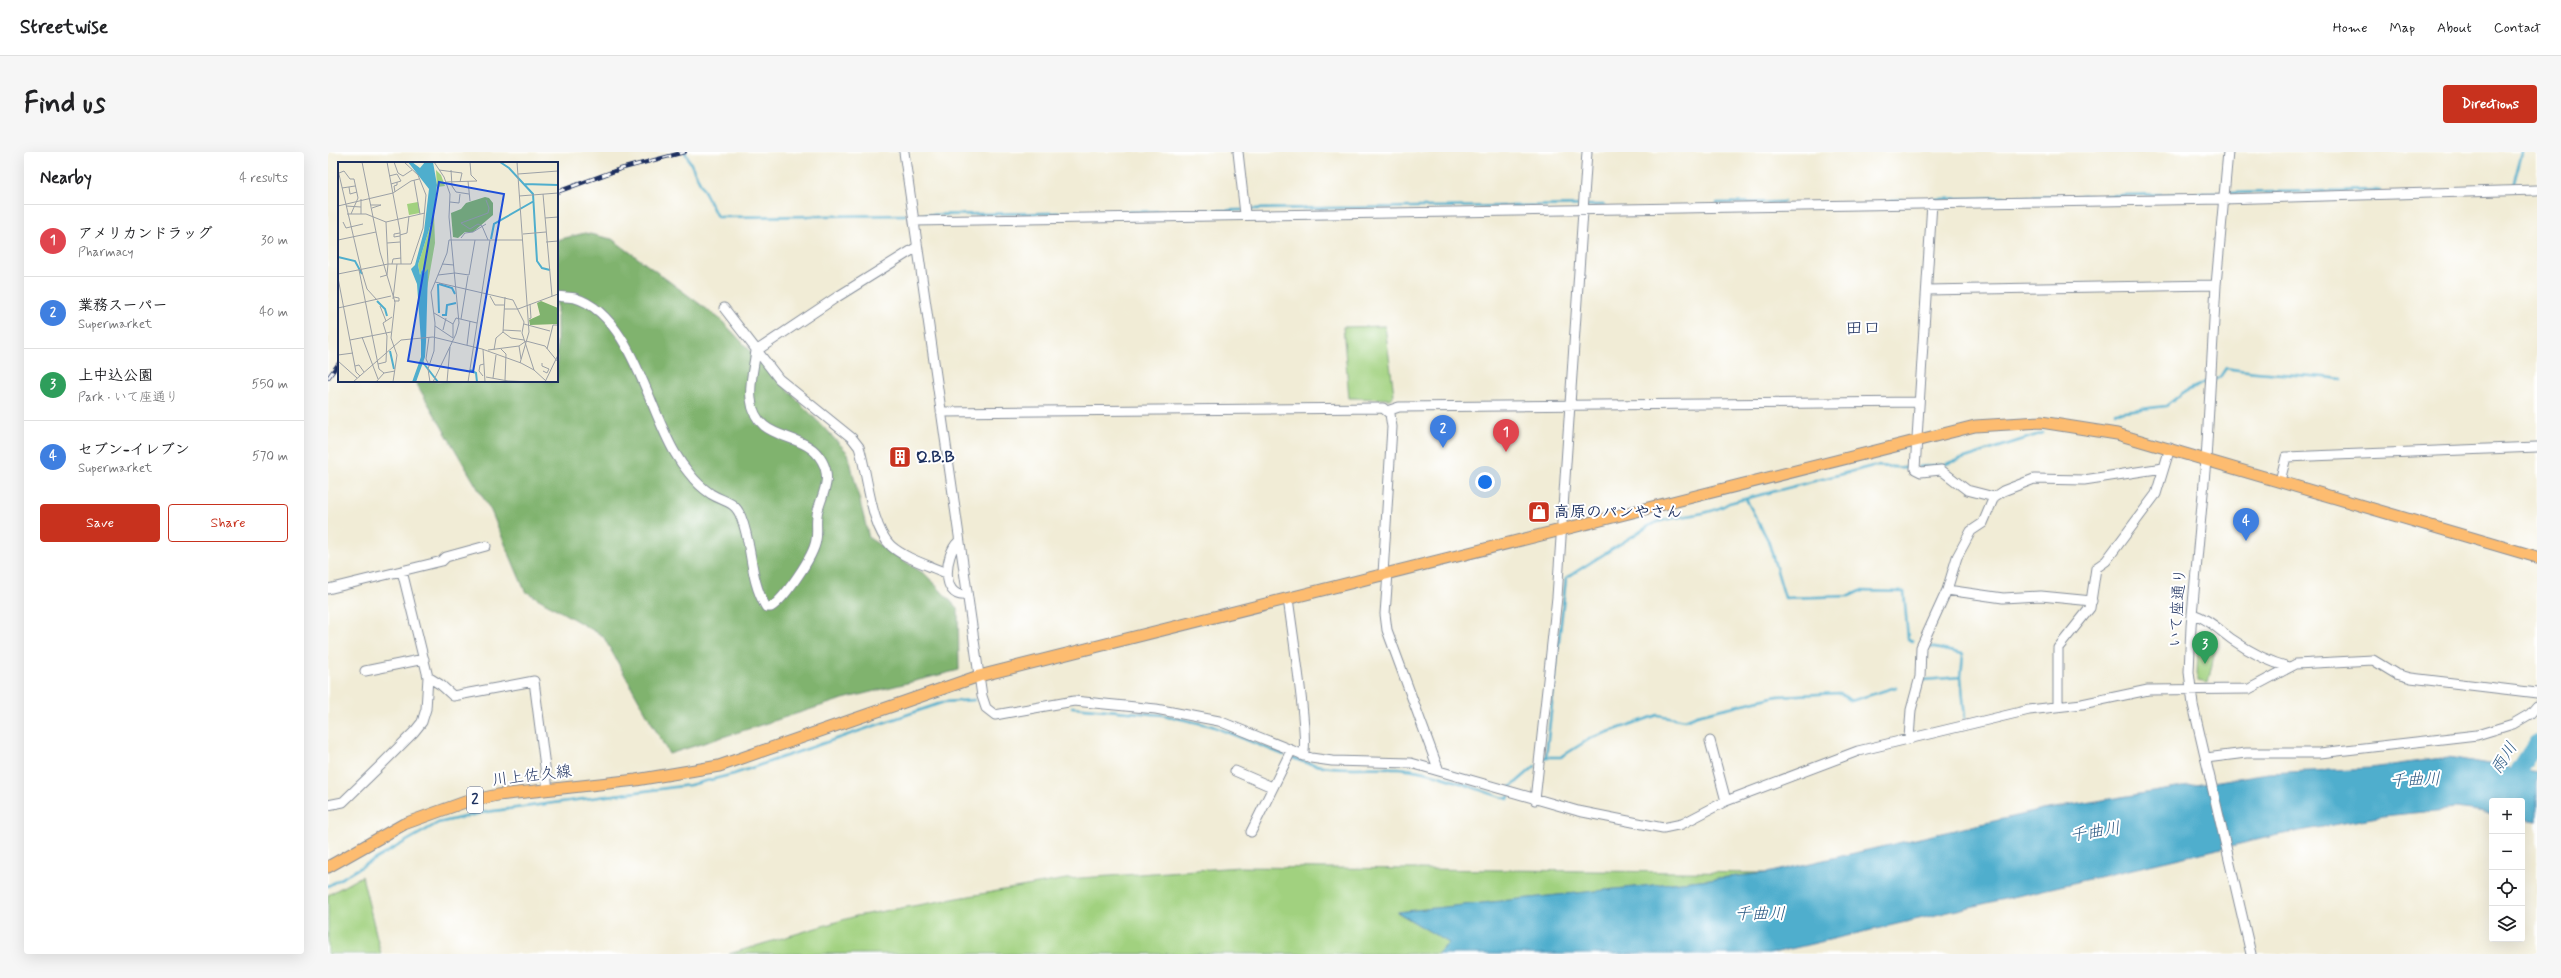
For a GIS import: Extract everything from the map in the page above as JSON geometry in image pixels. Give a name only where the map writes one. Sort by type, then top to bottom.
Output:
[{"type":"main road","name":"2","points":[[979,676],[1917,439],[1987,424],[2041,422],[2117,434],[2170,448],[2206,460],[2537,556]]},
{"type":"main road","name":"川上佐久線","points":[[328,867],[404,824],[448,806],[498,795],[636,780],[719,766],[979,676]]},
{"type":"street","points":[[904,152],[958,542],[983,702],[986,708],[995,715],[1074,701],[1156,709],[1220,721],[1303,756],[1332,761],[1411,763],[1578,812],[1663,828],[1682,824],[1726,801],[1858,751],[2010,714],[2058,706],[2082,704],[2148,690],[2190,688],[2249,689],[2289,667],[2317,663],[2373,660],[2396,674],[2411,678],[2537,693]]},
{"type":"street","points":[[1238,152],[1244,211]]},
{"type":"street","points":[[1535,800],[1556,604],[1587,152]]},
{"type":"street","name":"いて座通り","points":[[2228,152],[2216,285],[2206,460],[2192,614],[2190,688],[2251,954]]},
{"type":"street","points":[[914,220],[1244,211],[1583,210],[2223,199],[2537,190]]},
{"type":"street","points":[[1932,203],[1915,468],[1921,472],[1941,470],[1967,490],[1994,497]]},
{"type":"street","points":[[558,296],[576,298],[598,311],[616,330],[645,388],[675,454],[696,482],[712,494],[732,502],[737,508],[748,540],[753,577],[761,600],[766,607],[771,607],[804,569],[812,552],[816,542],[818,512],[827,484],[823,462],[816,452],[807,444],[768,430],[762,424],[752,408],[751,386],[756,351],[837,297],[917,247]]},
{"type":"street","points":[[1927,290],[2216,285]]},
{"type":"street","points":[[724,308],[779,379],[852,438],[859,447],[877,520],[884,538],[904,555],[946,573]]},
{"type":"street","points":[[941,412],[1013,410],[1039,412],[1378,408],[1387,411],[1399,407],[1919,402]]},
{"type":"street","points":[[1387,411],[1392,427],[1385,574],[1385,614],[1387,630],[1439,771]]},
{"type":"street","points":[[2280,481],[2286,457],[2537,447]]},
{"type":"street","points":[[2058,706],[2058,648],[2085,614],[2092,601],[2096,568],[2106,561],[2156,494],[2170,448]]},
{"type":"street","points":[[1909,738],[1911,710],[1920,677],[1921,648],[1947,590],[1958,556],[1971,531],[1983,522],[1994,497],[2002,491],[2034,479],[2084,480],[2163,468]]},
{"type":"street","points":[[958,542],[950,554],[946,573],[955,593],[960,596],[966,595]]},
{"type":"street","points":[[328,590],[402,571],[486,546]]},
{"type":"street","points":[[328,805],[344,802],[422,722],[426,709],[428,677],[402,571]]},
{"type":"street","points":[[1947,590],[2003,598],[2041,596],[2092,601]]},
{"type":"street","points":[[1288,598],[1304,728],[1306,750],[1303,756]]},
{"type":"street","points":[[2192,614],[2204,618],[2234,641],[2273,663],[2289,667]]},
{"type":"street","points":[[365,671],[424,659]]},
{"type":"street","points":[[428,677],[442,685],[452,696],[534,681],[548,790]]},
{"type":"street","points":[[2207,762],[2246,753],[2320,753],[2477,735],[2514,724],[2530,714],[2537,706]]},
{"type":"street","points":[[1710,741],[1726,801]]},
{"type":"street","points":[[1250,832],[1291,751]]},
{"type":"street","points":[[1235,771],[1272,787]]},
{"type":"green space","points":[[585,233],[612,239],[720,319],[848,453],[869,538],[926,575],[958,609],[959,670],[843,699],[669,754],[603,636],[525,591],[491,511],[416,382],[558,382],[558,240]]},
{"type":"green space","points":[[1385,326],[1394,394],[1390,399],[1349,398],[1343,327]]},
{"type":"green space","points":[[2198,642],[2216,646],[2208,683],[2197,681]]},
{"type":"green space","points":[[1239,867],[1767,873],[1397,912],[1449,943],[1437,954],[729,954],[856,916],[1066,879]]},
{"type":"green space","points":[[362,876],[381,954],[328,954],[328,895]]},
{"type":"water","name":"千曲川","points":[[2448,757],[2537,772],[2537,821],[2525,819],[2525,798],[2489,798],[2489,814],[2456,809],[2383,816],[2278,835],[1769,954],[1437,954],[1449,943],[1397,912],[1767,873],[2042,810],[2268,773],[2371,768]]},
{"type":"waterway","points":[[685,152],[717,217],[905,215]]},
{"type":"waterway","points":[[2511,187],[2513,186],[2522,152]]},
{"type":"waterway","points":[[2227,193],[2380,190]]},
{"type":"waterway","points":[[1891,200],[2222,193]]},
{"type":"waterway","points":[[1717,203],[1784,202]]},
{"type":"waterway","points":[[1247,209],[1604,205]]},
{"type":"waterway","points":[[922,215],[1242,210]]},
{"type":"waterway","points":[[2213,380],[2220,377],[2226,368],[2255,372],[2342,379]]},
{"type":"waterway","points":[[2116,412],[2166,406],[2184,392],[2206,382]]},
{"type":"waterway","points":[[1919,467],[1946,464],[2043,433]]},
{"type":"waterway","points":[[1542,760],[1546,757],[1566,578],[1652,524],[1701,514],[1720,508],[1729,503],[1873,466],[1914,468]]},
{"type":"waterway","points":[[1746,499],[1768,540],[1785,598],[1849,596],[1860,591],[1904,592],[1908,639],[1913,641]]},
{"type":"waterway","points":[[1930,647],[1963,654],[1961,677]]},
{"type":"waterway","points":[[1923,680],[1961,677],[1965,719]]},
{"type":"waterway","points":[[1546,757],[1561,757],[1591,738],[1658,715],[1685,720],[1697,715],[1777,696],[1840,693],[1851,701],[1896,687]]},
{"type":"waterway","points":[[328,886],[438,823],[486,812],[690,785],[734,774],[944,702],[974,700]]},
{"type":"waterway","points":[[1072,707],[1163,715],[1212,726],[1284,755]]},
{"type":"waterway","name":"雨川","points":[[2508,786],[2537,742]]},
{"type":"waterway","points":[[1293,758],[1319,766],[1346,768],[1399,768],[1413,770],[1441,776],[1508,799],[1509,796]]},
{"type":"waterway","points":[[1511,787],[1535,766]]},
{"type":"railway","points":[[558,192],[620,169],[685,152]]},
{"type":"railway","points":[[328,378],[338,364]]},
{"type":"place","name":"業務スーパー","points":[[1443,448]]},
{"type":"place","name":"アメリカンドラッグ","points":[[1506,452]]},
{"type":"place","name":"Q.B.B","points":[[900,457]]},
{"type":"place","name":"高原のパンやさん","points":[[1539,512]]},
{"type":"place","name":"セブン-イレブン","points":[[2246,541]]},
{"type":"place","name":"上中込公園","points":[[2205,664]]},
{"type":"district","name":"田口","points":[[1863,329]]}]
